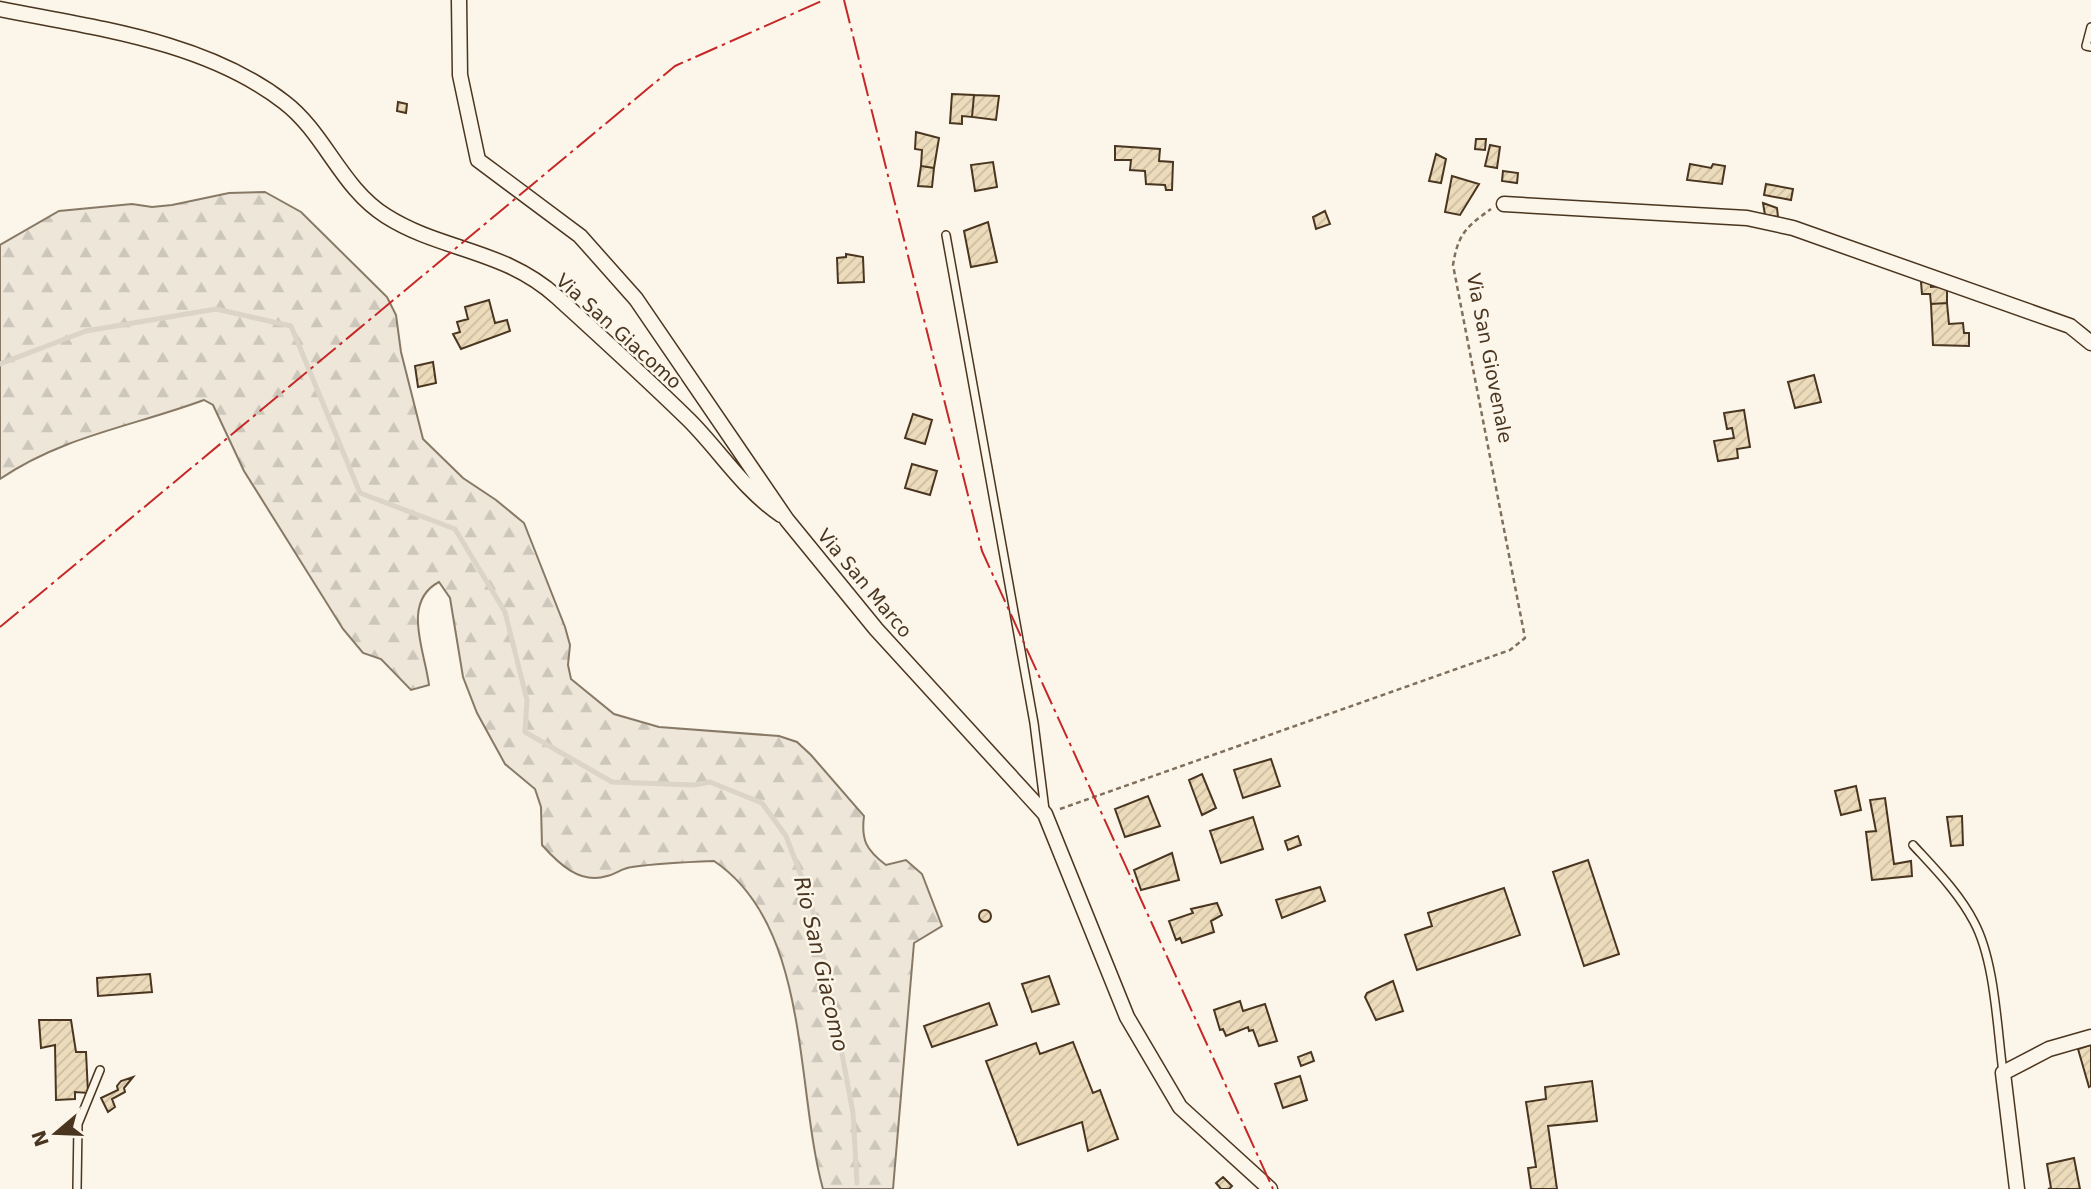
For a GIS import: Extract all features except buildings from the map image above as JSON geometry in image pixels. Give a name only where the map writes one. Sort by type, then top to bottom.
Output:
[{"type":"street","name":"Via San Marco","points":[[459,0],[460,75],[478,160],[580,236],[636,299],[788,520],[876,629],[1045,814],[1127,1017],[1180,1107],[1270,1189]]},
{"type":"street","name":"Via San Giacomo","points":[[0,9],[113,31],[200,57],[240,73],[286,103],[304,121],[360,197],[387,217],[420,232],[504,261],[554,294],[690,421],[761,502],[788,520]]},
{"type":"street","points":[[1504,204],[1747,218],[1793,228],[2070,326],[2091,343]]},
{"type":"street","points":[[2017,1189],[2003,1073],[2049,1049],[2091,1037]]},
{"type":"lane","points":[[2091,27],[2086,46],[2091,47]]},
{"type":"lane","points":[[946,235],[1034,723],[1045,814]]},
{"type":"lane","points":[[1913,845],[1953,890],[1975,923],[1987,959],[2003,1073]]},
{"type":"lane","points":[[77,1189],[78,1124],[100,1070]]},
{"type":"path","name":"Via San Giovenale","points":[[1045,814],[1510,650],[1525,638],[1452,265],[1457,242],[1468,226],[1504,204]]},
{"type":"green space","points":[[265,192],[301,212],[387,297],[396,315],[401,352],[423,439],[463,478],[524,523],[565,627],[570,645],[568,665],[571,679],[614,714],[659,727],[779,736],[797,742],[864,816],[863,832],[869,849],[886,865],[906,860],[922,874],[942,926],[914,943],[893,1189],[823,1189],[784,967],[768,925],[745,890],[714,861],[642,866],[597,878],[570,871],[542,845],[541,807],[535,789],[505,764],[477,713],[463,677],[450,598],[439,582],[427,591],[418,614],[420,643],[429,685],[411,690],[381,659],[363,653],[343,629],[244,471],[213,405],[204,400],[74,442],[24,464],[0,479],[0,245],[59,211],[132,204],[152,207],[229,193]]},
{"type":"waterway","name":"Rio San Giacomo","points":[[0,364],[86,331],[216,309],[291,326],[360,493],[455,529],[505,612],[527,700],[525,732],[612,782],[694,785],[710,782],[762,803],[786,836],[810,899],[827,973],[853,1113],[857,1183]]},
{"type":"power","points":[[0,627],[675,66],[824,0]]},
{"type":"power","points":[[844,0],[982,551],[1273,1189]]}]
